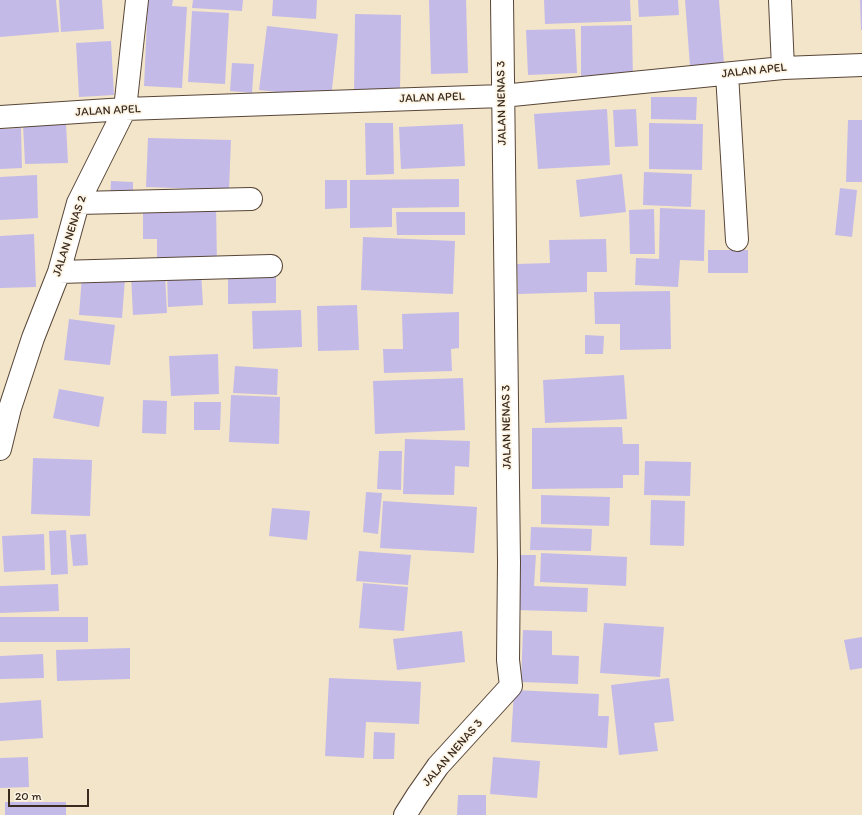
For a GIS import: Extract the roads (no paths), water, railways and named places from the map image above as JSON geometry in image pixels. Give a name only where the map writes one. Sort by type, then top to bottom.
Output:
[{"type":"street","name":"JALAN NENAS 2","points":[[0,449],[10,408],[28,352],[59,272],[78,203],[125,110],[137,0]]},
{"type":"street","name":"JALAN NENAS 3","points":[[405,815],[438,766],[511,686],[508,660],[509,562],[502,0]]},
{"type":"street","points":[[780,0],[783,68]]},
{"type":"street","name":"JALAN APEL","points":[[0,117],[125,110],[502,96],[783,68],[862,65]]},
{"type":"street","points":[[727,74],[737,240]]},
{"type":"street","points":[[78,203],[251,199]]},
{"type":"street","points":[[59,272],[271,266]]}]
